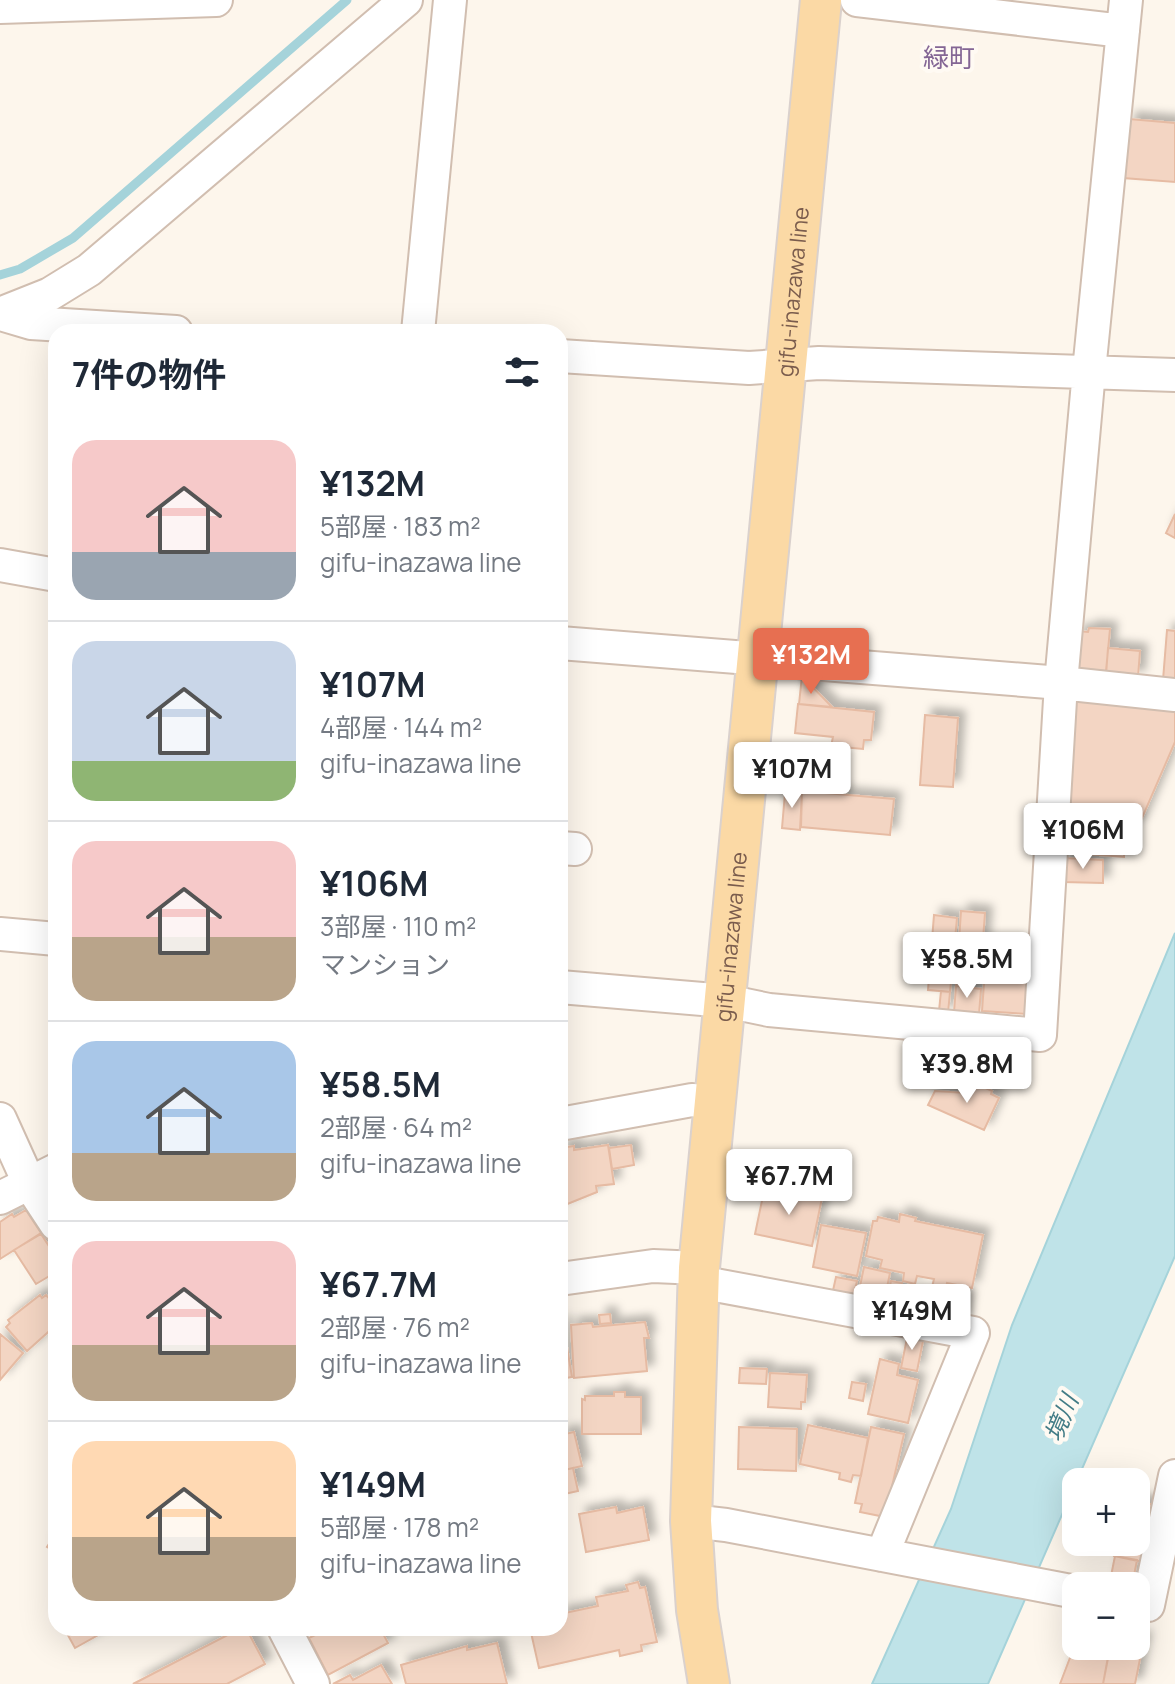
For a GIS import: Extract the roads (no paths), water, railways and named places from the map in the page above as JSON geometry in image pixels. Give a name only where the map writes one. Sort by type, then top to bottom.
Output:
[{"type":"main road","name":"gifu-inazawa line","points":[[709,1684],[697,1610],[691,1521],[699,1275],[821,0]]},
{"type":"street","points":[[0,7],[216,0]]},
{"type":"street","points":[[0,314],[50,294],[89,270],[406,0]]},
{"type":"street","points":[[419,324],[450,0]]},
{"type":"street","points":[[568,988],[726,1001],[769,1010],[1040,1035],[1061,683],[1124,15],[857,0]]},
{"type":"street","points":[[0,314],[31,323],[48,324]]},
{"type":"street","points":[[568,357],[749,368],[819,363],[1175,375]]},
{"type":"street","points":[[0,565],[48,574]]},
{"type":"street","points":[[568,644],[1175,695]]},
{"type":"street","points":[[0,934],[48,938]]},
{"type":"street","points":[[568,1123],[692,1100],[717,1103]]},
{"type":"street","points":[[0,1119],[42,1176],[48,1197]]},
{"type":"street","points":[[0,1198],[42,1176]]},
{"type":"street","points":[[568,1278],[653,1266],[973,1333],[887,1556]]},
{"type":"street","points":[[1153,1607],[1175,1476]]},
{"type":"street","points":[[691,1521],[726,1525],[1062,1590]]},
{"type":"street","points":[[288,1636],[313,1684]]},
{"type":"water","name":"境川","points":[[1175,933],[1175,1256],[1082,1468],[1062,1468],[1062,1515],[988,1684],[872,1684],[951,1509],[1012,1325]]},
{"type":"waterway","points":[[0,275],[20,269],[73,238],[347,0]]},
{"type":"district","name":"緑町","points":[[949,58]]}]
